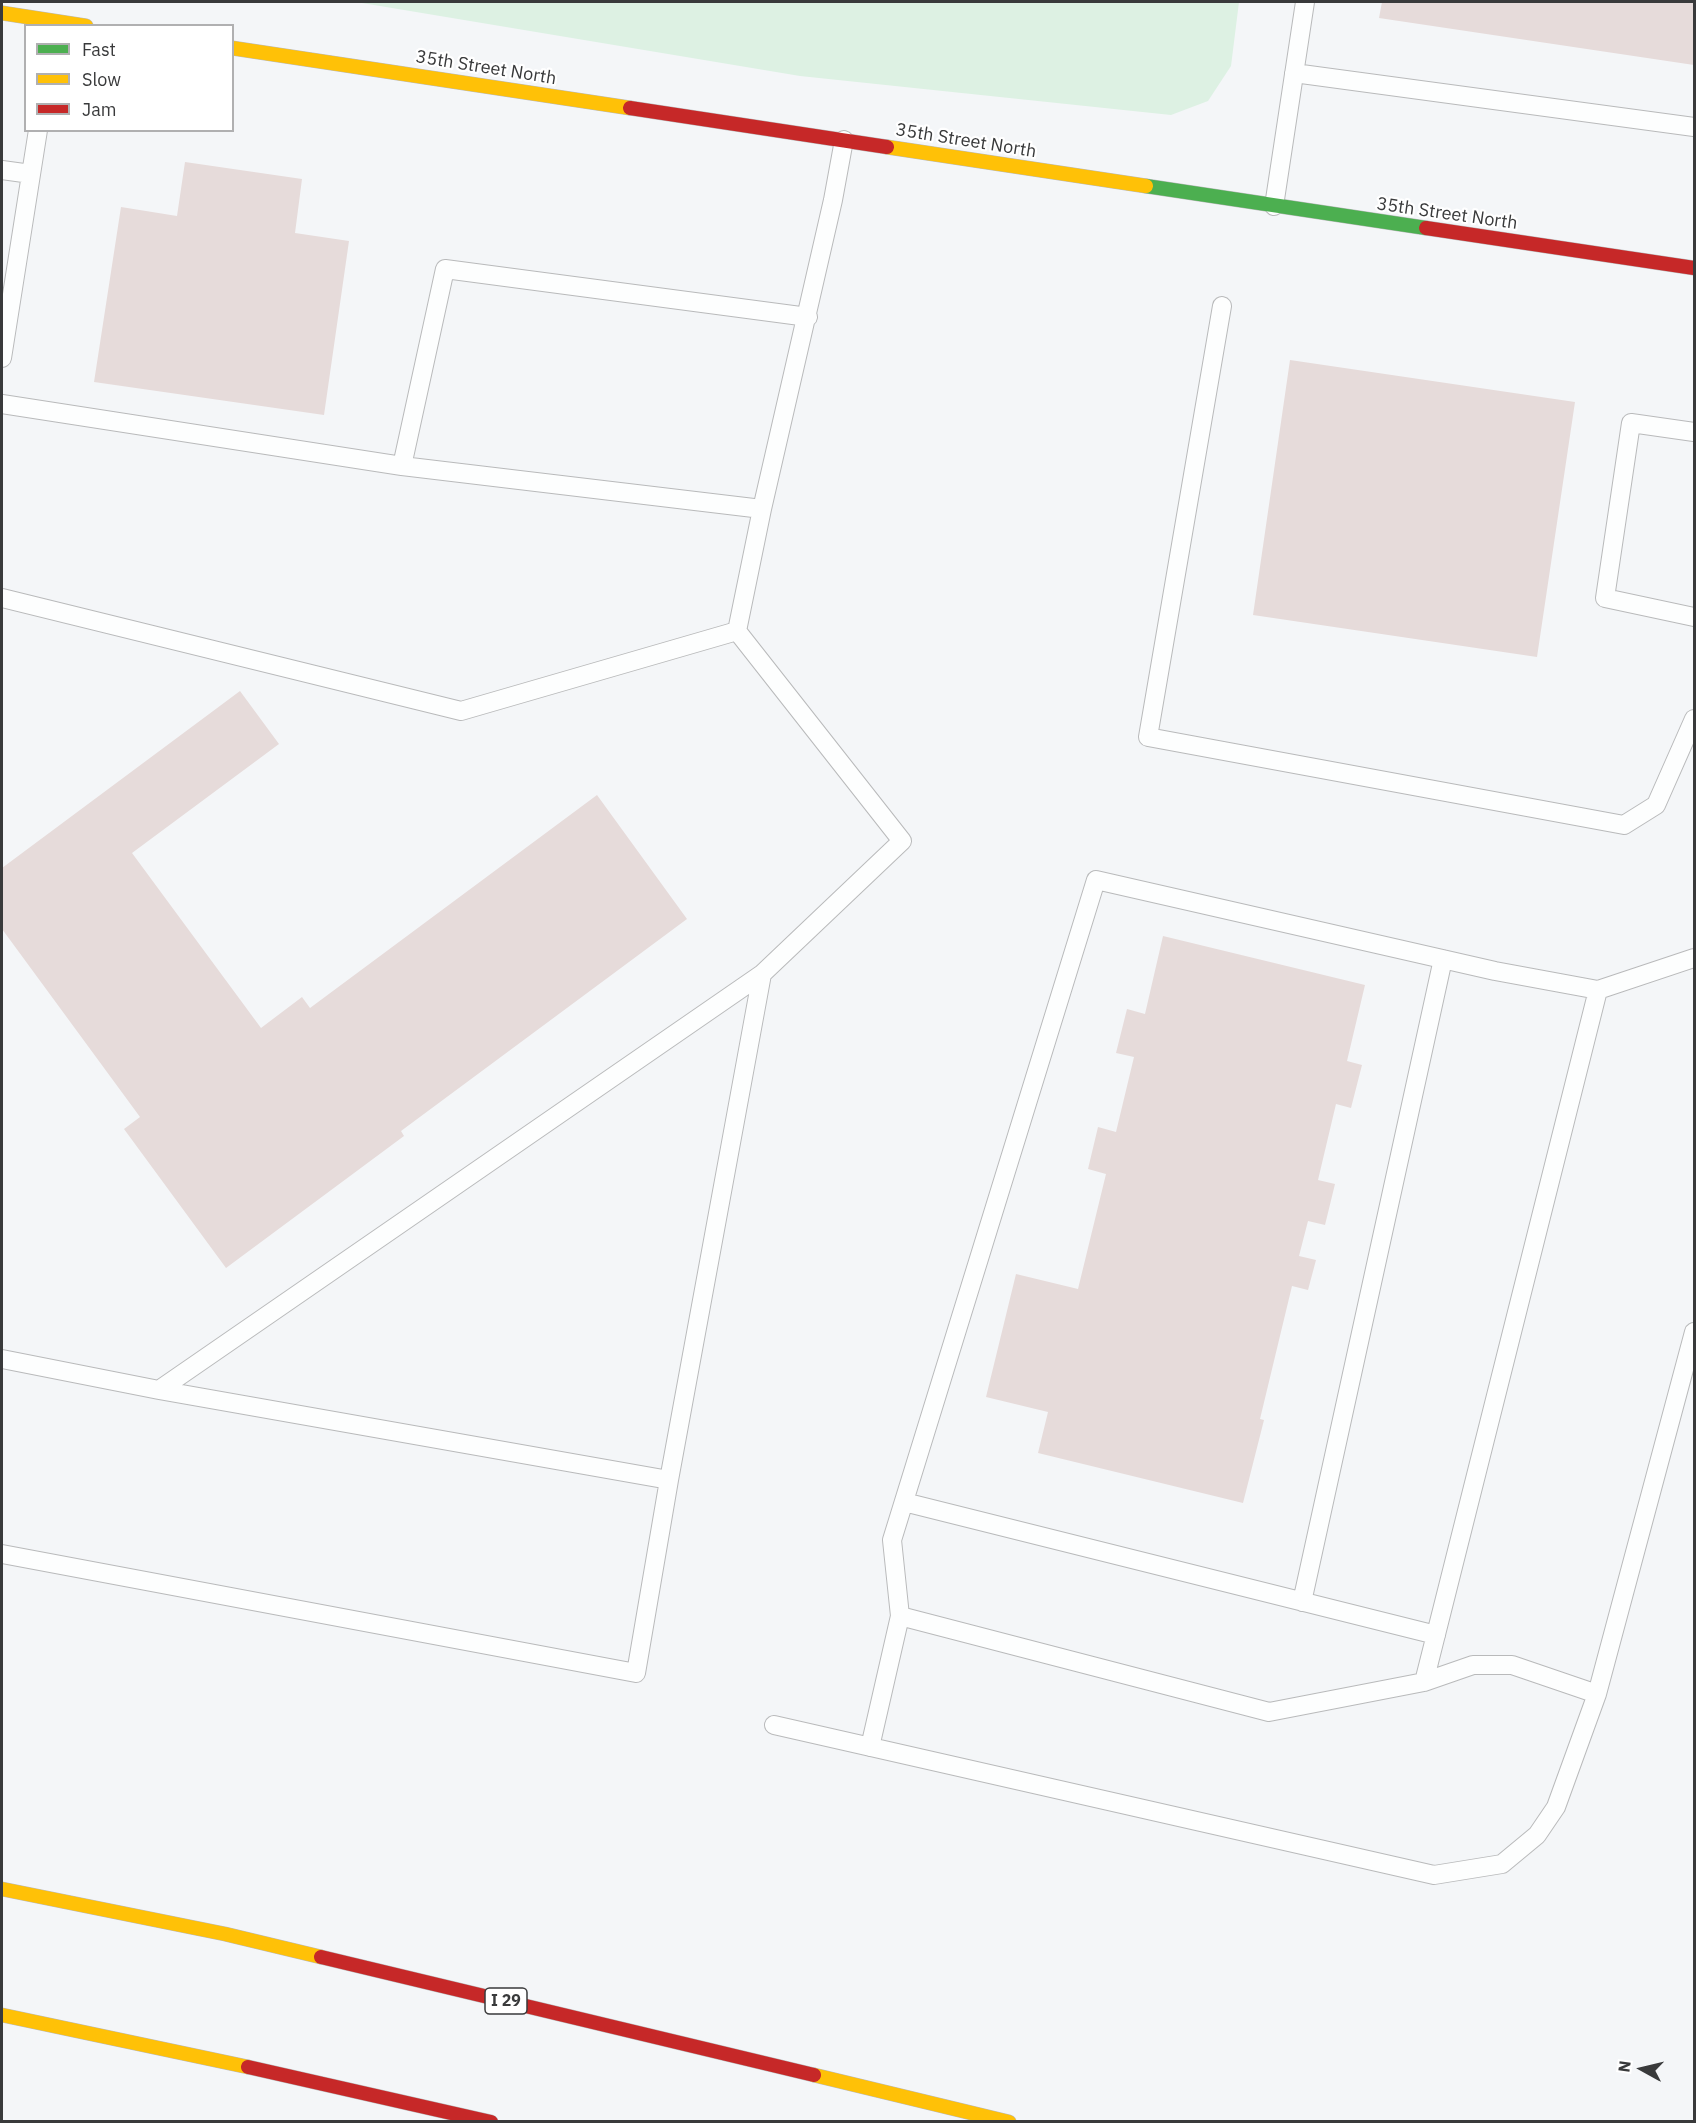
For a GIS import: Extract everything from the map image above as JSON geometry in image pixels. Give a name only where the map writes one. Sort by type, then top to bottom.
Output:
[{"type":"main road","points":[[2,12],[55,23]]},
{"type":"main road","name":"35th Street North","points":[[234,48],[1695,268]]},
{"type":"main road","name":"I 29","points":[[2,1889],[225,1934],[1009,2121]]},
{"type":"main road","points":[[2,2015],[198,2055],[491,2121]]},
{"type":"main road","points":[[59,2042],[198,2055]]},
{"type":"lane","points":[[1274,206],[1305,2]]},
{"type":"lane","points":[[1294,73],[1695,127]]},
{"type":"lane","points":[[2,358],[38,132]]},
{"type":"lane","points":[[159,1390],[762,974],[902,841],[737,631],[762,509],[808,317],[844,140]]},
{"type":"lane","points":[[2,170],[31,174]]},
{"type":"lane","points":[[402,466],[445,268],[808,317]]},
{"type":"lane","points":[[1222,306],[1148,738],[1624,825],[1656,805],[1695,719]]},
{"type":"lane","points":[[2,404],[402,466],[762,509]]},
{"type":"lane","points":[[1695,432],[1631,423],[1605,598],[1695,617]]},
{"type":"lane","points":[[2,598],[462,711],[737,631]]},
{"type":"lane","points":[[870,1747],[900,1616],[892,1540],[1096,880],[1443,960],[1598,990],[1695,958]]},
{"type":"lane","points":[[1302,1602],[1443,960]]},
{"type":"lane","points":[[2,1554],[636,1673],[762,974]]},
{"type":"lane","points":[[1424,1682],[1598,990]]},
{"type":"lane","points":[[774,1725],[1434,1875],[1502,1864],[1537,1835],[1556,1807],[1597,1694],[1695,1332]]},
{"type":"lane","points":[[2,1359],[159,1390],[669,1480]]},
{"type":"lane","points":[[904,1502],[1436,1635]]},
{"type":"lane","points":[[900,1616],[1269,1712],[1424,1682],[1473,1665],[1512,1665],[1597,1694]]},
{"type":"green space","points":[[356,2],[1239,2],[1231,66],[1208,101],[1171,115],[800,76]]},
{"type":"building","points":[[1382,2],[1694,2],[1694,65],[1379,18]]},
{"type":"building","points":[[185,162],[302,179],[295,233],[349,241],[324,415],[94,382],[121,207],[177,216]]},
{"type":"building","points":[[1290,360],[1575,402],[1537,657],[1253,615]]},
{"type":"building","points":[[240,691],[279,744],[132,853],[261,1028],[302,997],[310,1008],[597,795],[687,919],[401,1131],[404,1136],[226,1268],[124,1129],[140,1117],[2,929],[2,868]]},
{"type":"building","points":[[1163,936],[1365,985],[1347,1061],[1362,1065],[1351,1108],[1336,1104],[1318,1180],[1335,1184],[1325,1225],[1308,1221],[1299,1256],[1316,1260],[1308,1290],[1292,1286],[1260,1419],[1264,1420],[1243,1503],[1038,1453],[1048,1412],[986,1397],[1016,1274],[1078,1289],[1106,1174],[1088,1169],[1098,1127],[1116,1132],[1134,1057],[1116,1053],[1127,1009],[1145,1014]]},
{"type":"traffic: fast","points":[[1146,186],[1426,228]]},
{"type":"traffic: slow","points":[[2,13],[73,24]]},
{"type":"traffic: slow","points":[[234,48],[630,108]]},
{"type":"traffic: slow","points":[[887,147],[1146,186]]},
{"type":"traffic: slow","points":[[2,1889],[225,1934],[321,1957]]},
{"type":"traffic: slow","points":[[2,2015],[248,2067]]},
{"type":"traffic: slow","points":[[814,2075],[1009,2122]]},
{"type":"traffic: jam","points":[[630,108],[887,147]]},
{"type":"traffic: jam","points":[[1426,228],[1694,268]]},
{"type":"traffic: jam","points":[[321,1957],[814,2075]]},
{"type":"traffic: jam","points":[[248,2067],[491,2122]]}]
